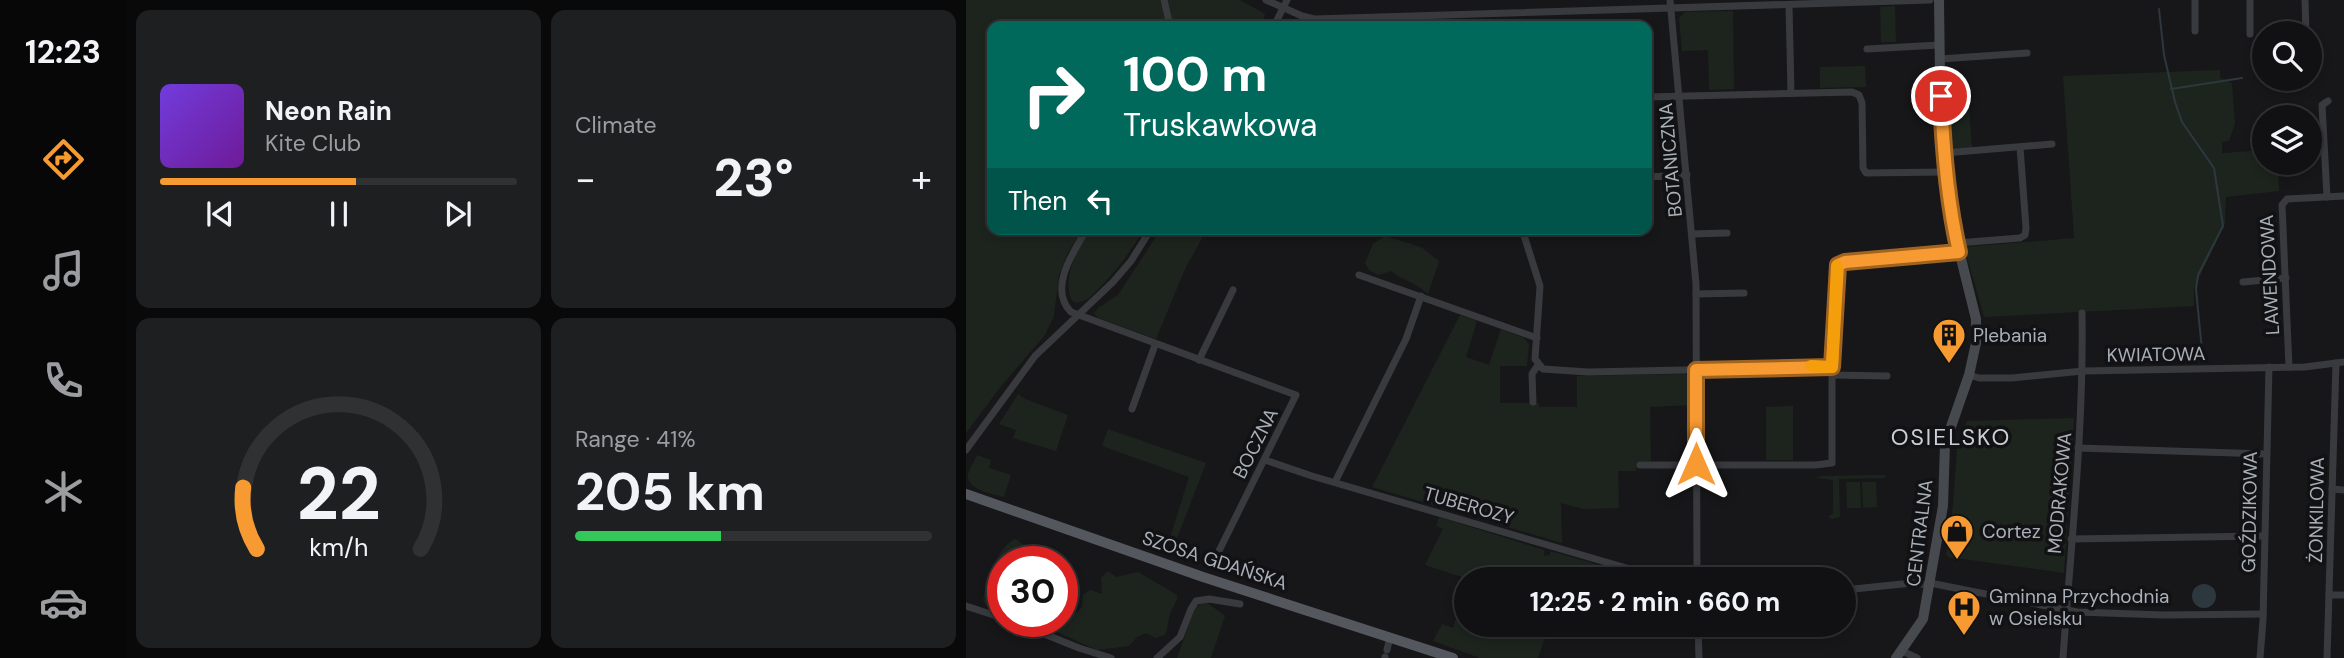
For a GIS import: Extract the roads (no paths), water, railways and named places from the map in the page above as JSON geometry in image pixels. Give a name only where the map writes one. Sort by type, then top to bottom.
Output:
[{"type":"main road","name":"SZOSA GDAŃSKA","points":[[966,494],[1164,563],[1453,658]]},
{"type":"street","points":[[1164,0],[1169,21]]},
{"type":"street","points":[[1266,0],[1285,3],[1302,16],[1314,19],[1670,4],[1789,5],[1930,0]]},
{"type":"street","name":"CENTRALNA","points":[[1899,654],[1922,623],[1943,506],[1945,444],[1969,375],[1976,344],[1977,325],[1951,218],[1945,173],[1939,0]]},
{"type":"street","points":[[2195,0],[2195,31]]},
{"type":"street","points":[[2250,0],[2250,34]]},
{"type":"street","points":[[2305,0],[2306,21]]},
{"type":"street","points":[[1276,21],[1285,3]]},
{"type":"street","name":"BOTANICZNA","points":[[1670,4],[1696,294],[1697,567]]},
{"type":"street","points":[[1789,5],[1791,93]]},
{"type":"street","points":[[1867,49],[1939,45]]},
{"type":"street","points":[[1940,59],[2027,53]]},
{"type":"street","points":[[1652,97],[1849,91],[1859,95],[1862,103],[1863,168],[1866,173],[1945,173]]},
{"type":"street","points":[[2327,197],[2322,106],[2328,102]]},
{"type":"street","points":[[1944,153],[2052,144]]},
{"type":"street","points":[[1640,465],[1832,463],[1832,371],[1838,265],[2020,238],[2026,229],[2020,147]]},
{"type":"street","points":[[1652,177],[1687,175]]},
{"type":"street","name":"LAWENDOWA","points":[[2289,367],[2283,201],[2344,196]]},
{"type":"street","name":"BOTANICZNA","points":[[1692,234],[1727,233]]},
{"type":"street","points":[[1076,316],[1068,309],[1062,295],[1064,274],[1084,235]]},
{"type":"street","points":[[966,450],[1026,368],[1131,261],[1147,235]]},
{"type":"street","points":[[1524,235],[1540,286],[1535,359],[1540,367]]},
{"type":"street","points":[[1359,275],[1537,338]]},
{"type":"street","points":[[2243,282],[2286,278]]},
{"type":"street","points":[[1199,360],[1233,290]]},
{"type":"street","points":[[1696,294],[1744,293]]},
{"type":"street","points":[[1335,482],[1406,339],[1421,296]]},
{"type":"street","name":"MODRAKOWA","points":[[2063,658],[2083,371],[2082,313]]},
{"type":"street","name":"BOCZNA","points":[[1076,316],[1296,395],[1215,559]]},
{"type":"street","points":[[1132,409],[1155,345]]},
{"type":"street","name":"KWIATOWA","points":[[1969,375],[2012,377],[2083,371],[2289,367],[2340,362]]},
{"type":"street","name":"ŻONKILOWA","points":[[2327,658],[2332,489],[2340,362]]},
{"type":"street","points":[[1533,402],[1532,374],[1540,367],[1588,372],[1832,371],[1887,376]]},
{"type":"street","name":"GOŹDZIKOWA","points":[[2260,658],[2269,367]]},
{"type":"street","points":[[2078,448],[2266,454]]},
{"type":"street","name":"TUBEROZY","points":[[1265,460],[1623,567]]},
{"type":"street","points":[[2332,489],[2344,490]]},
{"type":"street","points":[[2071,539],[2264,536]]},
{"type":"street","points":[[1856,589],[1912,583],[1930,584],[2066,610],[2118,614],[2263,614]]},
{"type":"street","points":[[2329,594],[2344,595]]},
{"type":"street","points":[[1157,658],[1180,637],[1196,601],[1209,599],[1240,604]]},
{"type":"street","points":[[966,606],[987,613]]},
{"type":"street","points":[[1052,637],[1111,658]]},
{"type":"street","points":[[1386,655],[1390,637]]},
{"type":"street","points":[[1698,637],[1699,658]]},
{"type":"street","points":[[1899,654],[1917,658]]},
{"type":"waterway","points":[[2159,9],[2164,55],[2175,102],[2182,122],[2214,168],[2223,226],[2198,275],[2196,289],[2203,361]]},
{"type":"waterway","points":[[2171,89],[2242,78]]},
{"type":"place","name":"Plebania","points":[[1949,365]]},
{"type":"place","name":"Cortez","points":[[1957,561]]},
{"type":"place","name":"Gminna Przychodnia w Osielsku","points":[[1964,637]]},
{"type":"district","name":"OSIELSKO","points":[[1951,437]]}]
